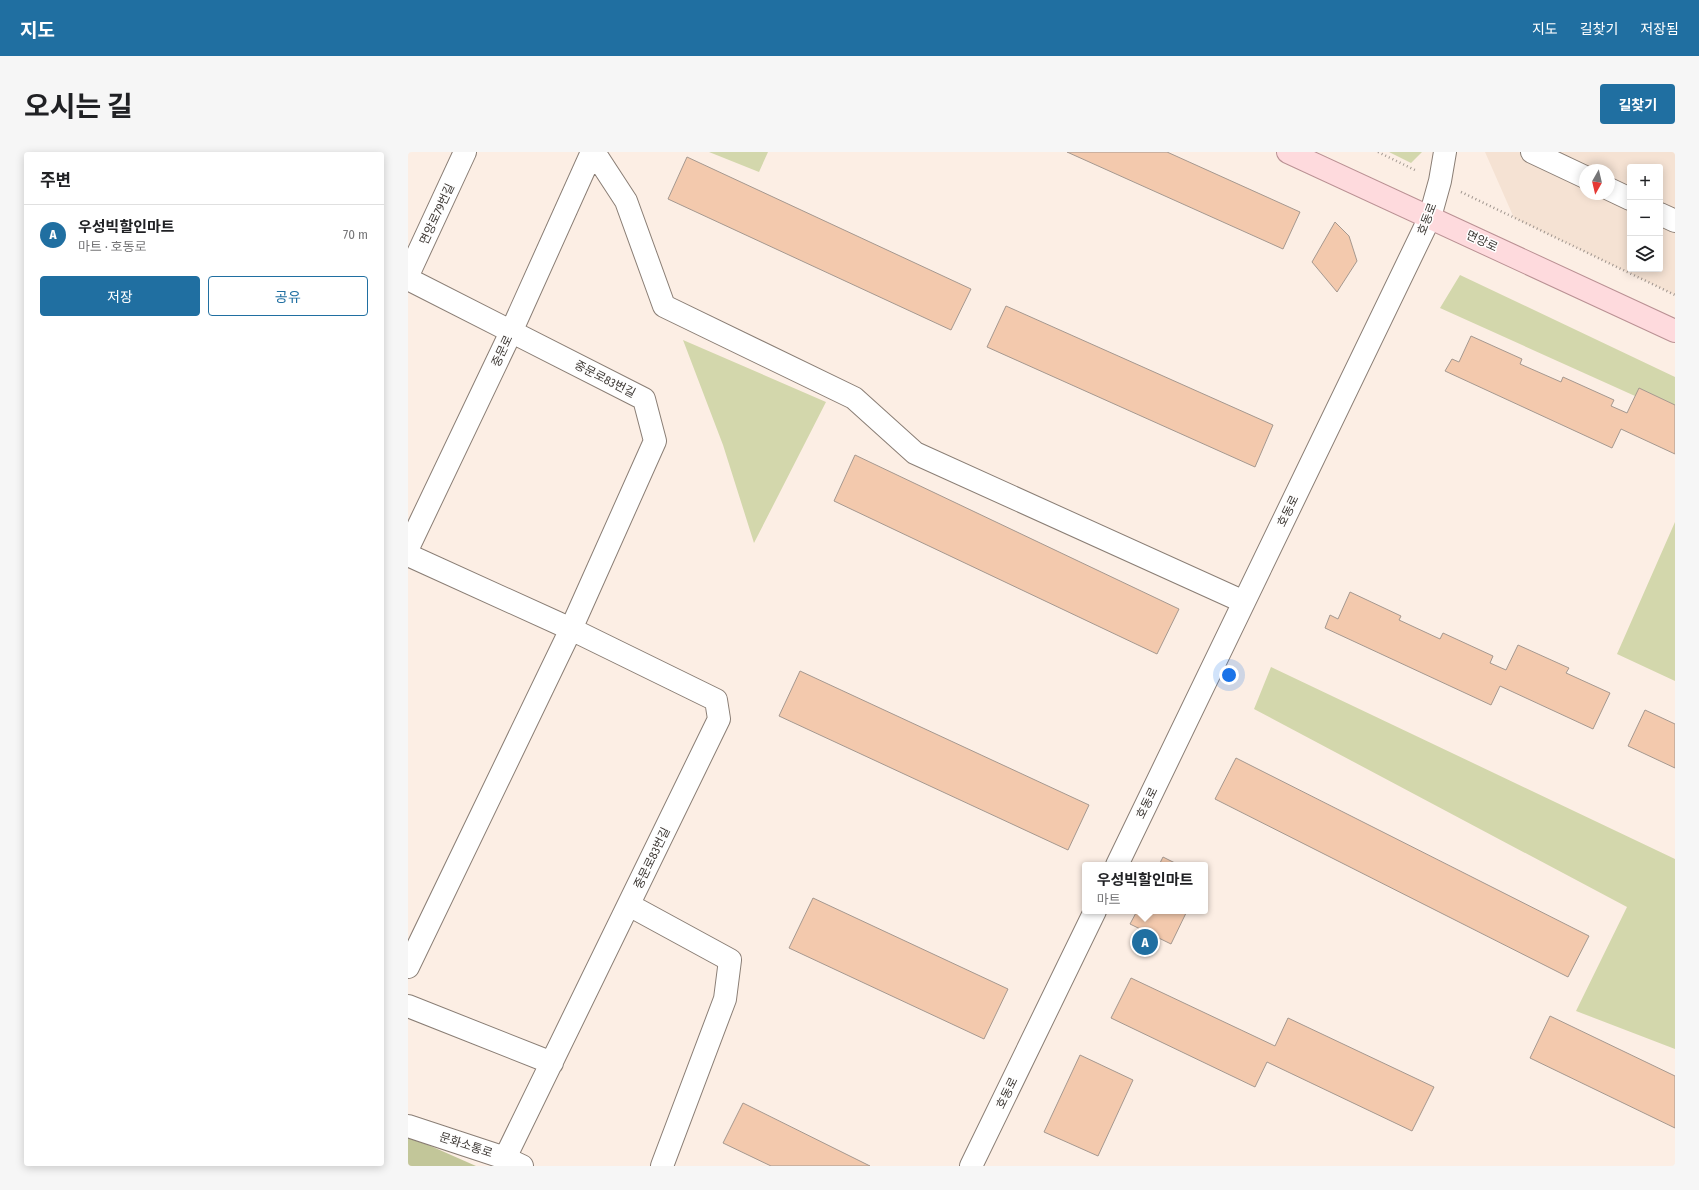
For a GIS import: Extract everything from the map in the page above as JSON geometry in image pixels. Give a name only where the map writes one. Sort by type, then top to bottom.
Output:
[{"type":"main road","name":"면앙로","points":[[1288,152],[1675,331]]},
{"type":"street","name":"면앙로79번길","points":[[408,275],[465,152]]},
{"type":"street","name":"중문로","points":[[408,548],[511,332],[593,152]]},
{"type":"street","points":[[593,152],[626,201],[664,306],[854,398],[915,453],[1244,602]]},
{"type":"street","name":"호동로","points":[[1118,862],[1430,217],[1440,182],[1445,152]]},
{"type":"street","points":[[1532,152],[1567,160],[1579,171]]},
{"type":"street","points":[[1615,192],[1627,198]]},
{"type":"street","points":[[1663,215],[1675,221]]},
{"type":"street","name":"중문로83번길","points":[[408,279],[644,399],[655,441],[571,629],[408,967]]},
{"type":"street","name":"중문로83번길","points":[[408,555],[571,629],[716,700],[719,719],[552,1063],[514,1162]]},
{"type":"street","points":[[629,905],[730,960],[725,999],[662,1166]]},
{"type":"street","name":"호동로","points":[[972,1166],[1093,914]]},
{"type":"street","points":[[408,1006],[552,1063]]},
{"type":"street","name":"문화소통로","points":[[408,1126],[514,1162]]},
{"type":"path","points":[[1378,152],[1675,295]]},
{"type":"shaded area","points":[[1485,152],[1675,152],[1675,295],[1514,218]]},
{"type":"green space","points":[[709,152],[768,152],[759,172]]},
{"type":"green space","points":[[1389,152],[1422,152],[1411,163]]},
{"type":"green space","points":[[1460,275],[1675,377],[1675,414],[1440,308]]},
{"type":"green space","points":[[683,340],[826,402],[754,543],[723,445]]},
{"type":"green space","points":[[1675,522],[1675,681],[1617,654]]},
{"type":"green space","points":[[1271,667],[1675,859],[1675,1049],[1576,1011],[1627,907],[1254,709]]},
{"type":"green space","points":[[408,1136],[476,1166],[408,1166]]},
{"type":"building","points":[[1067,152],[1167,152],[1300,212],[1283,249]]},
{"type":"building","points":[[687,157],[971,289],[951,330],[668,199]]},
{"type":"building","points":[[1335,222],[1349,236],[1357,261],[1337,292],[1312,262]]},
{"type":"building","points":[[1006,306],[1273,425],[1255,467],[987,347]]},
{"type":"building","points":[[1471,336],[1522,359],[1520,364],[1561,382],[1563,377],[1614,400],[1611,406],[1627,413],[1639,388],[1675,405],[1675,454],[1621,429],[1612,448],[1445,371],[1452,359],[1459,362]]},
{"type":"building","points":[[855,455],[1179,609],[1157,654],[834,501]]},
{"type":"building","points":[[1350,592],[1401,616],[1399,620],[1440,639],[1443,633],[1493,656],[1490,663],[1506,670],[1518,645],[1569,668],[1566,673],[1610,693],[1593,729],[1500,686],[1491,705],[1325,628],[1330,615],[1338,619]]},
{"type":"building","points":[[800,671],[1089,805],[1068,850],[779,716]]},
{"type":"building","points":[[1645,710],[1675,724],[1675,768],[1628,746]]},
{"type":"building","points":[[1236,758],[1589,936],[1568,977],[1215,799]]},
{"type":"building","points":[[1163,857],[1173,862],[1160,862]]},
{"type":"building","points":[[813,898],[1008,989],[984,1039],[789,948]]},
{"type":"building","points":[[1135,914],[1186,914],[1171,944],[1130,924]]},
{"type":"building","points":[[1131,978],[1275,1046],[1288,1018],[1434,1087],[1412,1131],[1267,1062],[1255,1087],[1111,1018]]},
{"type":"building","points":[[1550,1016],[1675,1076],[1675,1128],[1530,1058]]},
{"type":"building","points":[[1080,1055],[1133,1080],[1098,1156],[1044,1132]]},
{"type":"building","points":[[743,1103],[870,1166],[771,1166],[723,1143]]},
{"type":"place","name":"우성빅할인마트","points":[[1145,942]]}]
